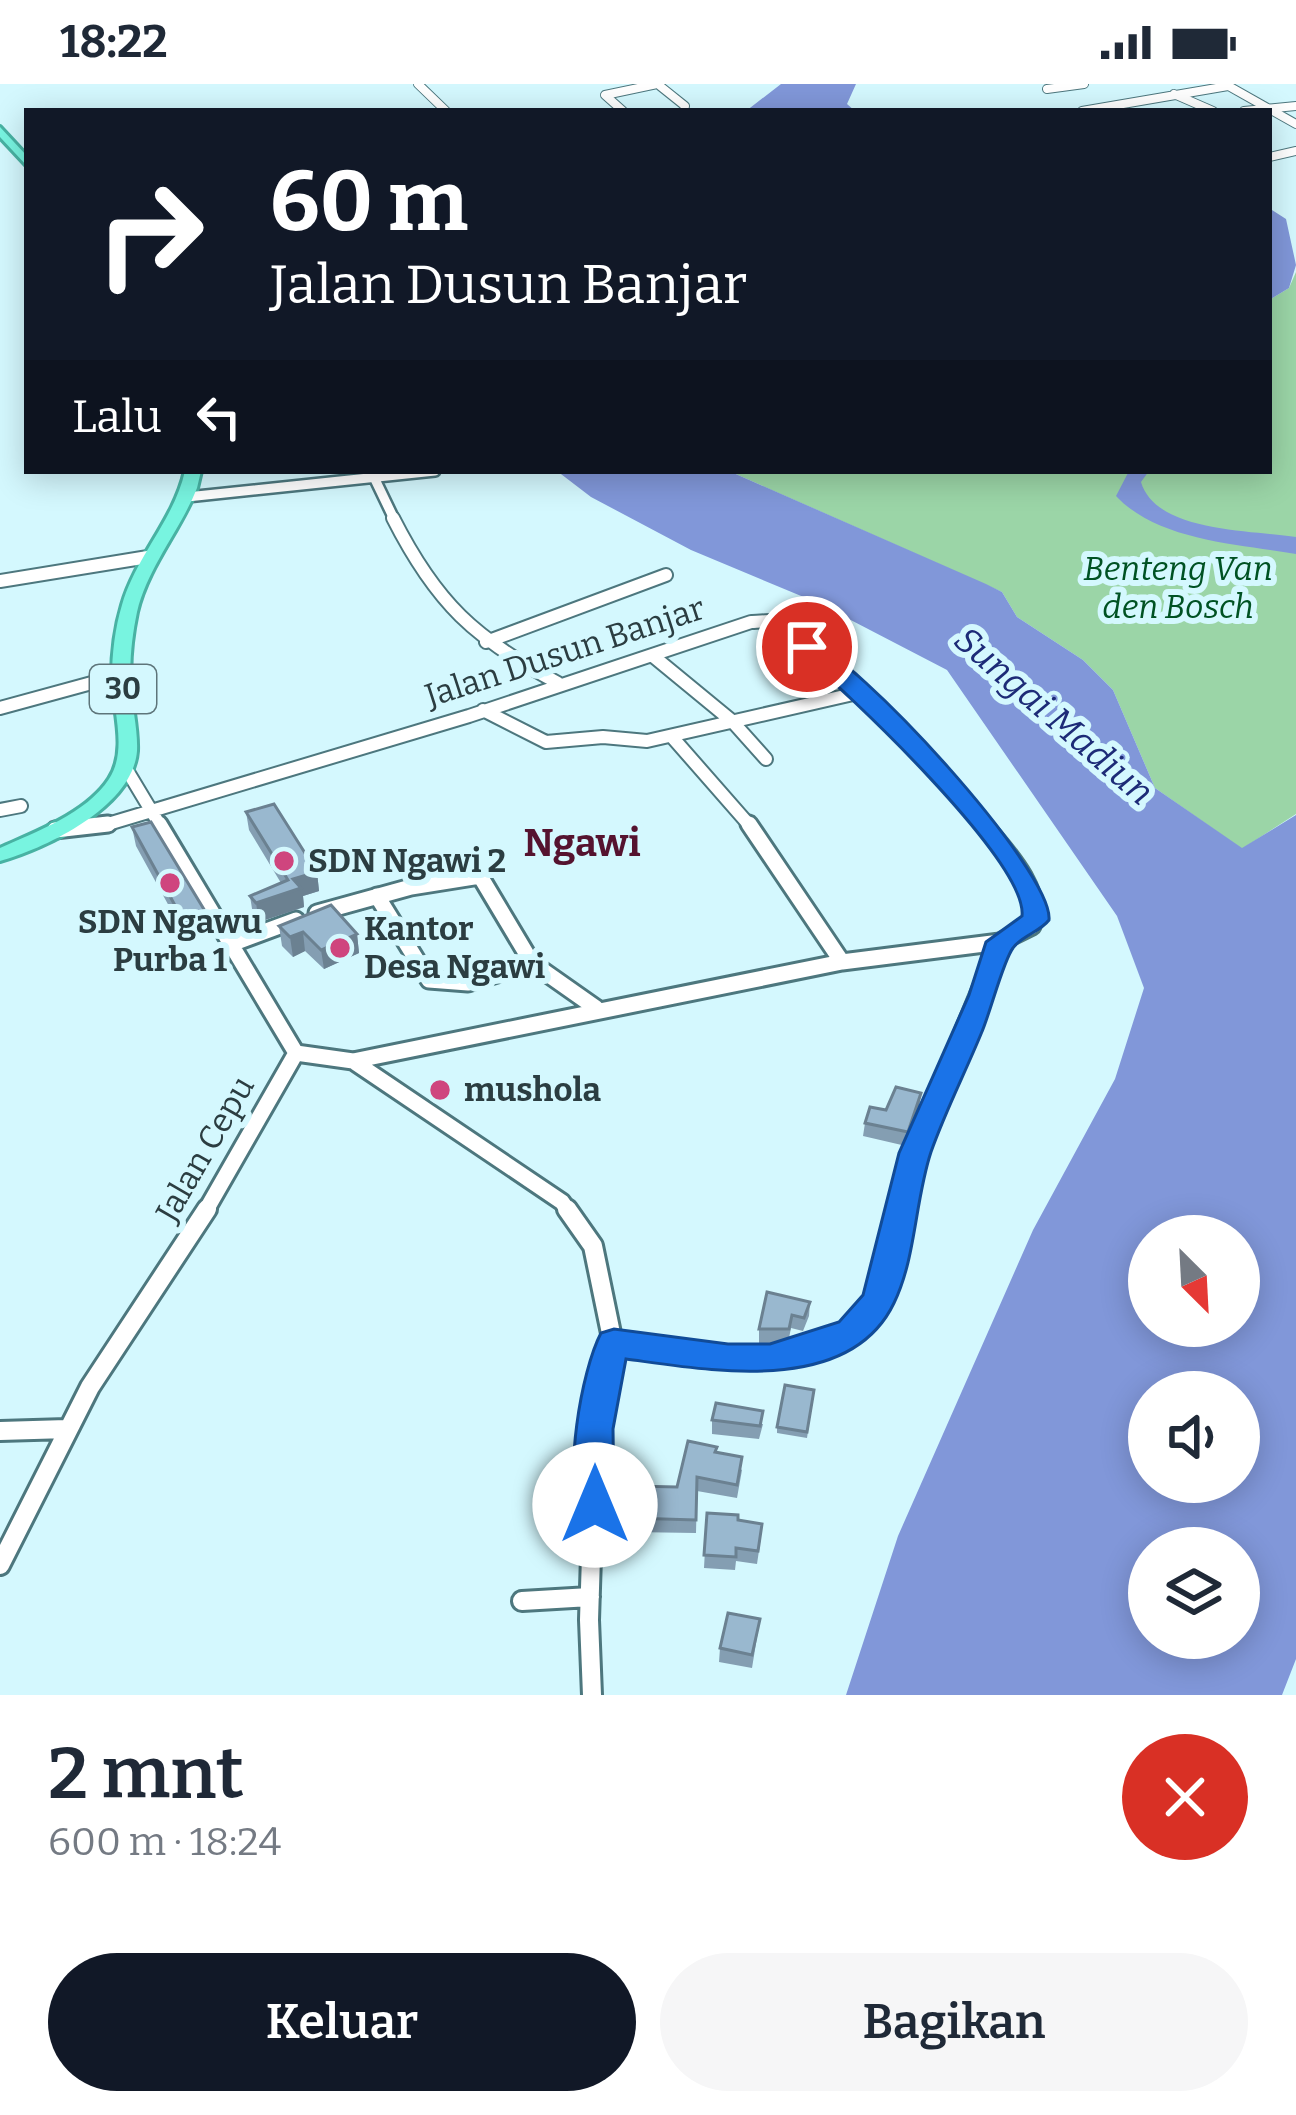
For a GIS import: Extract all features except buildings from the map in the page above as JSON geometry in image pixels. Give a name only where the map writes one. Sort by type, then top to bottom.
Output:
[{"type":"highway","points":[[0,130],[24,160]]},
{"type":"highway","name":"30","points":[[125,767],[121,675],[132,599],[148,556],[188,497],[192,474]]},
{"type":"highway","points":[[0,855],[93,805],[125,767]]},
{"type":"street","points":[[418,84],[443,108]]},
{"type":"street","points":[[1047,89],[1084,84]]},
{"type":"street","points":[[620,108],[605,94],[658,85],[685,108]]},
{"type":"street","points":[[1098,108],[1226,85],[1267,108],[1296,106]]},
{"type":"street","points":[[1174,94],[1206,108]]},
{"type":"street","points":[[1272,155],[1296,152]]},
{"type":"street","points":[[188,497],[374,476],[433,583],[465,626],[558,683]]},
{"type":"street","points":[[0,581],[148,556]]},
{"type":"street","points":[[486,642],[666,575]]},
{"type":"street","name":"Jalan Dusun Banjar","points":[[52,830],[89,829],[154,810],[751,622],[769,621],[862,692],[992,834],[1021,874],[1036,907],[1035,920],[1000,942],[983,995],[915,1153],[879,1299],[852,1332],[806,1351],[770,1358],[728,1358],[614,1343]]},
{"type":"street","points":[[653,656],[732,722],[766,759]]},
{"type":"street","points":[[0,708],[121,675]]},
{"type":"street","points":[[483,710],[552,743],[595,737],[673,738],[862,692]]},
{"type":"street","points":[[673,738],[756,832],[842,962]]},
{"type":"street","name":"Jalan Cepu","points":[[0,1565],[67,1429],[195,1229],[296,1053],[125,767]]},
{"type":"street","points":[[0,810],[21,806]]},
{"type":"street","points":[[234,943],[377,896],[480,876],[487,880],[532,963],[596,1008]]},
{"type":"street","points":[[377,896],[428,980],[444,985],[476,982],[532,963]]},
{"type":"street","points":[[296,1053],[353,1060],[842,962],[1000,942]]},
{"type":"street","points":[[353,1060],[562,1202],[593,1246],[614,1343],[601,1382],[595,1429],[592,1695]]},
{"type":"street","points":[[0,1431],[67,1429]]},
{"type":"street","points":[[522,1601],[590,1597]]},
{"type":"green space","name":"Benteng Van den Bosch","points":[[1296,272],[1296,814],[1242,849],[1155,788],[1113,690],[1083,660],[1017,617],[1002,592],[736,474],[1272,474],[1272,298],[1289,288]]},
{"type":"water","points":[[781,84],[856,84],[847,104],[852,108],[750,108]]},
{"type":"water","points":[[1272,210],[1286,219],[1296,265],[1289,288],[1272,298]]},
{"type":"water","name":"Sungai Madiun","points":[[561,474],[736,474],[986,584],[1002,592],[1017,617],[1083,660],[1113,690],[1155,788],[1242,848],[1296,815],[1296,1659],[1282,1695],[846,1695],[898,1536],[1033,1230],[1115,1079],[1144,988],[1117,916],[947,670],[818,603],[691,550],[591,497]]},
{"type":"water","points":[[1127,474],[1147,474],[1141,482],[1150,499],[1166,511],[1208,526],[1296,537],[1296,554],[1176,531],[1133,511],[1116,496]]},
{"type":"place","name":"SDN Ngawi 2","points":[[284,861]]},
{"type":"place","name":"SDN Ngawu Purba 1","points":[[170,883]]},
{"type":"place","name":"Kantor Desa Ngawi","points":[[340,948]]},
{"type":"place","name":"mushola","points":[[440,1090]]},
{"type":"district","name":"Ngawi","points":[[582,843]]},
{"type":"route","points":[[595,1505],[595,1429],[601,1382],[614,1343],[728,1358],[770,1358],[831,1343],[852,1332],[867,1316],[879,1299],[915,1153],[983,995],[1000,942],[1035,920],[1036,907],[1021,874],[992,834],[862,692],[807,647]]}]
